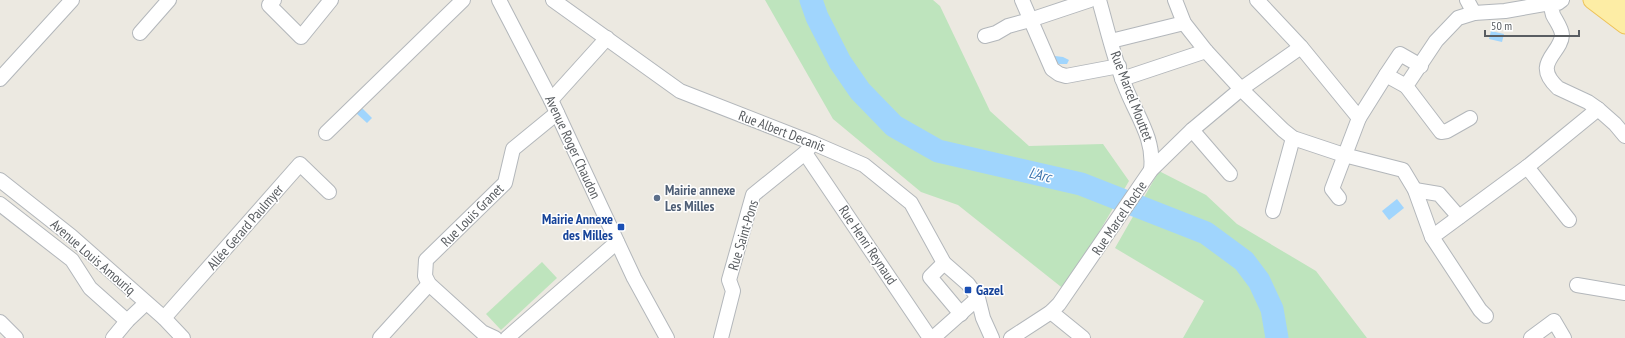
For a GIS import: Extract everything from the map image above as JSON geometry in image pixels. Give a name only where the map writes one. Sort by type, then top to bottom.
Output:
[{"type":"main road","points":[[1592,0],[1625,25]]},
{"type":"main road","points":[[1614,0],[1625,9]]},
{"type":"street","points":[[0,79],[72,0]]},
{"type":"street","points":[[140,33],[168,0]]},
{"type":"street","points":[[274,0],[269,5],[302,37],[331,0]]},
{"type":"street","points":[[326,133],[463,0]]},
{"type":"street","name":"Avenue Roger Chaudon","points":[[499,0],[558,113],[634,278],[667,338]]},
{"type":"street","name":"Rue Albert Decanis","points":[[553,0],[680,91],[809,148],[864,165],[911,203],[944,263],[968,284],[978,298]]},
{"type":"street","points":[[1022,0],[1047,61],[1052,69],[1059,74],[1066,76],[1120,72],[1206,51]]},
{"type":"street","points":[[985,36],[996,33],[1008,26],[1090,0]]},
{"type":"street","name":"Rue Marcel Mouttet","points":[[1099,0],[1120,72],[1150,144],[1153,157],[1147,176]]},
{"type":"street","points":[[1175,0],[1184,23],[1206,51],[1241,89],[1293,138],[1344,155],[1403,170],[1416,190],[1432,237],[1480,310],[1486,316]]},
{"type":"street","points":[[1257,0],[1301,47],[1359,118]]},
{"type":"street","points":[[1466,0],[1474,13]]},
{"type":"street","points":[[1406,86],[1436,41],[1458,18],[1474,13],[1505,12],[1555,1],[1553,14],[1562,34],[1561,41],[1547,65],[1548,73],[1554,85],[1588,102],[1598,109],[1615,124],[1625,136]]},
{"type":"street","points":[[1111,41],[1184,23]]},
{"type":"street","points":[[551,100],[607,38]]},
{"type":"street","name":"Rue Marcel Roche","points":[[1013,338],[1051,312],[1059,304],[1075,283],[1147,176],[1192,130],[1241,89],[1301,47]]},
{"type":"street","points":[[1339,198],[1332,189],[1359,118],[1400,54],[1420,66]]},
{"type":"street","points":[[1386,76],[1406,86],[1441,132],[1447,131],[1470,118]]},
{"type":"street","points":[[1432,237],[1527,167],[1598,109]]},
{"type":"street","name":"Rue Louis Granet","points":[[429,284],[425,276],[426,260],[505,184],[513,149],[558,113]]},
{"type":"street","points":[[1192,130],[1230,174]]},
{"type":"street","points":[[1274,211],[1293,138]]},
{"type":"street","name":"Rue Saint-Pons","points":[[722,338],[734,291],[729,280],[753,195],[809,148]]},
{"type":"street","name":"Rue Henri Reynaud","points":[[809,148],[930,338]]},
{"type":"street","name":"Allée Gerard Paulmyer","points":[[164,318],[300,164],[329,192]]},
{"type":"street","points":[[1527,167],[1569,220]]},
{"type":"street","name":"Avenue Louis Amouriq","points":[[0,180],[71,236],[164,318],[183,338]]},
{"type":"street","points":[[1416,190],[1438,194],[1459,217]]},
{"type":"street","points":[[0,204],[72,260],[90,288],[127,321]]},
{"type":"street","points":[[507,338],[617,242]]},
{"type":"street","points":[[944,263],[930,277],[961,314]]},
{"type":"street","points":[[380,338],[429,284],[482,332],[495,338]]},
{"type":"street","points":[[1577,285],[1625,294]]},
{"type":"street","points":[[933,338],[978,298],[983,318],[992,338]]},
{"type":"street","points":[[113,338],[127,321],[146,303]]},
{"type":"street","points":[[1051,312],[1083,338]]},
{"type":"street","points":[[1531,338],[1554,321],[1564,338]]},
{"type":"street","points":[[0,322],[16,338]]},
{"type":"green space","points":[[765,0],[933,0],[940,6],[990,111],[1029,146],[1103,144],[1129,181],[1065,290],[958,205],[921,192],[833,119]]},
{"type":"green space","points":[[1159,171],[1206,195],[1237,224],[1316,271],[1367,338],[1183,338],[1204,301],[1115,248]]},
{"type":"green space","points":[[542,262],[557,278],[501,330],[486,314]]},
{"type":"water","points":[[1491,31],[1504,34],[1502,42],[1489,39]]},
{"type":"water","points":[[1055,56],[1063,57],[1069,60],[1067,64],[1059,64],[1053,60]]},
{"type":"water","points":[[361,107],[372,118],[367,123],[356,113]]},
{"type":"water","points":[[1397,199],[1404,208],[1389,220],[1382,211]]},
{"type":"waterway","name":"L'Arc","points":[[811,0],[817,17],[840,62],[860,91],[894,126],[938,151],[1081,184],[1206,233],[1244,261],[1259,281],[1272,309],[1277,338]]},
{"type":"place","name":"Mairie annexe Les Milles","points":[[657,198]]},
{"type":"place","name":"Mairie Annexe des Milles","points":[[621,227]]},
{"type":"place","name":"Gazel","points":[[968,290]]}]
